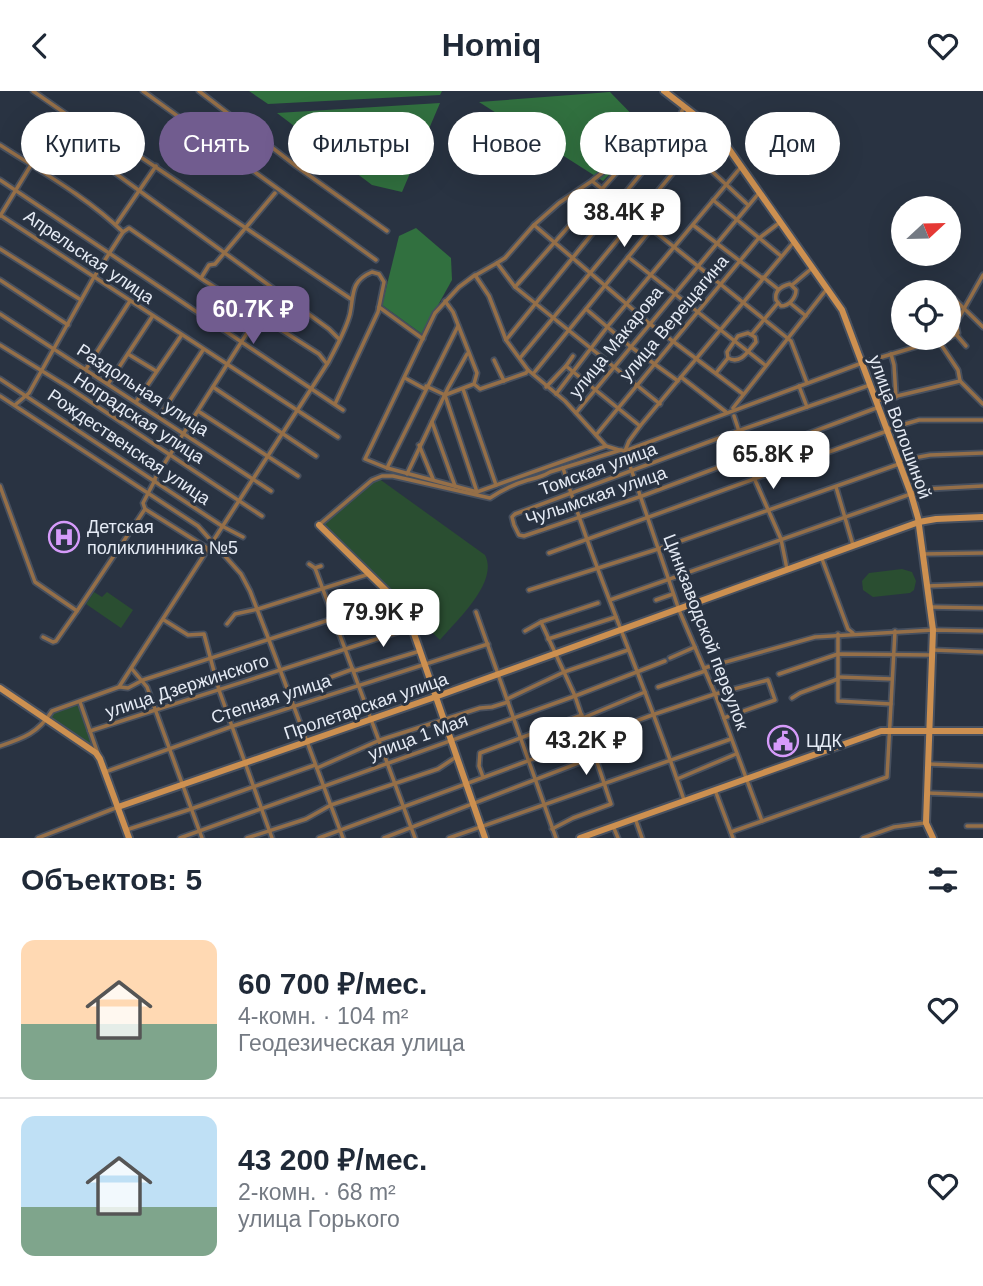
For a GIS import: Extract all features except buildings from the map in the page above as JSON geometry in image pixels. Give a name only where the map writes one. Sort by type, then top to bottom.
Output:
[{"type":"street","points":[[33,91],[63,112]]},
{"type":"street","points":[[143,91],[376,260]]},
{"type":"street","points":[[199,91],[296,166],[387,231]]},
{"type":"street","name":"улица Волошиной","points":[[664,91],[691,112]]},
{"type":"street","points":[[681,112],[684,107]]},
{"type":"street","points":[[0,145],[21,159]]},
{"type":"street","name":"улица Волошиной","points":[[731,153],[844,314],[911,494],[919,522],[933,629],[926,823],[933,838]]},
{"type":"street","points":[[145,159],[351,299]]},
{"type":"street","points":[[116,225],[156,166]]},
{"type":"street","points":[[556,394],[608,326],[741,167]]},
{"type":"street","points":[[0,215],[25,175]]},
{"type":"street","points":[[46,175],[87,202],[124,232]]},
{"type":"street","points":[[118,175],[339,339]]},
{"type":"street","points":[[600,175],[559,203],[534,225],[505,258],[475,275],[435,313],[365,459],[407,474],[477,492],[606,446]]},
{"type":"street","points":[[515,287],[615,175]]},
{"type":"street","points":[[506,340],[641,175]]},
{"type":"street","points":[[520,358],[670,175]]},
{"type":"street","points":[[716,175],[748,205]]},
{"type":"street","points":[[0,180],[343,410]]},
{"type":"street","points":[[592,181],[791,341],[807,383]]},
{"type":"street","points":[[201,278],[209,265],[215,264],[275,193]]},
{"type":"street","name":"улица Макарова","points":[[576,413],[759,193]]},
{"type":"street","points":[[713,200],[781,256]]},
{"type":"street","name":"Апрельская улица","points":[[0,215],[338,437]]},
{"type":"street","name":"улица Верещагина","points":[[596,435],[739,261],[758,239],[779,223]]},
{"type":"street","points":[[534,225],[650,324],[743,394]]},
{"type":"street","points":[[693,225],[778,289]]},
{"type":"street","points":[[15,405],[27,396],[108,253],[129,228],[319,354],[327,364]]},
{"type":"street","points":[[533,375],[651,229]]},
{"type":"street","points":[[623,451],[640,426],[793,243]]},
{"type":"street","points":[[0,249],[82,300]]},
{"type":"street","points":[[628,257],[765,365]]},
{"type":"street","points":[[497,263],[515,287],[660,404]]},
{"type":"street","points":[[778,289],[792,285],[811,269]]},
{"type":"street","points":[[119,687],[327,364],[350,314],[353,291],[362,276],[372,272],[379,274],[384,282],[379,307],[350,377],[335,404]]},
{"type":"street","points":[[475,275],[489,296],[506,340],[528,370],[576,413],[606,446],[623,451]]},
{"type":"street","points":[[961,314],[982,278]]},
{"type":"street","points":[[0,280],[68,324]]},
{"type":"street","points":[[778,289],[775,296],[778,303],[784,306],[790,303],[797,293],[792,285]]},
{"type":"street","points":[[732,409],[827,290]]},
{"type":"street","points":[[86,369],[130,301]]},
{"type":"street","points":[[445,301],[453,312],[477,373],[474,384]]},
{"type":"street","points":[[752,335],[778,303]]},
{"type":"street","points":[[790,303],[806,316]]},
{"type":"street","points":[[961,306],[983,327]]},
{"type":"street","points":[[379,307],[423,338]]},
{"type":"street","points":[[586,309],[631,348],[726,412]]},
{"type":"street","name":"Раздольная улица","points":[[0,314],[271,491]]},
{"type":"street","points":[[207,548],[142,505],[169,454],[259,314]]},
{"type":"street","points":[[108,384],[152,317]]},
{"type":"street","points":[[387,468],[458,326]]},
{"type":"street","points":[[716,373],[728,358],[727,352],[734,341],[745,333],[752,335],[756,342],[741,360],[728,358]]},
{"type":"street","points":[[136,402],[181,336]]},
{"type":"street","points":[[961,340],[966,346]]},
{"type":"street","name":"Ноградская улица","points":[[0,345],[262,516]]},
{"type":"street","points":[[159,417],[203,350]]},
{"type":"street","points":[[485,838],[412,628],[394,599],[318,525],[372,480],[382,476],[393,476],[490,498],[503,489],[623,451],[732,409],[905,350]]},
{"type":"street","points":[[944,350],[958,370],[960,381],[983,404]]},
{"type":"street","points":[[407,474],[419,445],[468,353]]},
{"type":"street","points":[[128,354],[156,372]]},
{"type":"street","points":[[891,354],[896,397]]},
{"type":"street","points":[[546,387],[573,356]]},
{"type":"street","points":[[494,360],[504,381]]},
{"type":"street","points":[[566,366],[640,426]]},
{"type":"street","points":[[474,384],[480,389],[528,370]]},
{"type":"street","points":[[404,378],[445,395],[474,384]]},
{"type":"street","name":"Рождественская улица","points":[[0,379],[222,526],[243,537]]},
{"type":"street","name":"Чулымская улица","points":[[519,535],[524,536],[579,519],[642,496],[896,397],[960,381]]},
{"type":"street","name":"Томская улица","points":[[519,535],[512,520],[515,514],[870,385]]},
{"type":"street","points":[[799,386],[807,407]]},
{"type":"street","points":[[214,387],[316,456]]},
{"type":"street","points":[[463,389],[496,485]]},
{"type":"street","points":[[975,396],[983,391]]},
{"type":"street","points":[[445,395],[477,492]]},
{"type":"street","points":[[0,396],[198,526],[246,581],[343,838]]},
{"type":"street","points":[[198,411],[298,476]]},
{"type":"street","points":[[734,416],[755,480],[780,539],[788,571]]},
{"type":"street","points":[[549,553],[915,421],[983,420]]},
{"type":"street","points":[[432,422],[455,486]]},
{"type":"street","points":[[419,445],[434,480]]},
{"type":"street","name":"Цинкзаводской переулок","points":[[623,451],[642,496],[679,610],[715,694],[762,821]]},
{"type":"street","points":[[529,590],[598,570],[899,463],[930,455],[983,453]]},
{"type":"street","points":[[563,468],[587,541],[655,714],[684,800]]},
{"type":"street","points":[[0,486],[35,582],[77,611]]},
{"type":"street","points":[[836,487],[853,547]]},
{"type":"street","points":[[610,600],[925,488],[983,487]]},
{"type":"street","points":[[43,636],[56,641],[145,509]]},
{"type":"street","name":"Пролетарская улица","points":[[38,838],[245,761],[498,675],[919,522],[983,517]]},
{"type":"street","points":[[923,554],[983,553]]},
{"type":"street","points":[[822,559],[848,629],[853,633]]},
{"type":"street","points":[[309,564],[315,568],[318,575],[415,838]]},
{"type":"street","points":[[315,568],[321,566]]},
{"type":"street","points":[[227,624],[235,614],[369,574]]},
{"type":"street","points":[[927,586],[983,584]]},
{"type":"street","points":[[656,600],[673,594]]},
{"type":"street","points":[[0,746],[39,728],[52,711],[394,599]]},
{"type":"street","points":[[525,631],[541,622],[598,603]]},
{"type":"street","points":[[930,607],[983,608]]},
{"type":"street","points":[[476,612],[555,838]]},
{"type":"street","points":[[550,638],[616,617]]},
{"type":"street","points":[[164,620],[188,635],[204,634],[219,690],[272,838]]},
{"type":"street","points":[[541,622],[583,716],[589,733],[588,740],[611,804],[552,829]]},
{"type":"street","name":"улица Дзержинского","points":[[90,731],[412,628]]},
{"type":"street","points":[[844,634],[848,629]]},
{"type":"street","points":[[658,687],[754,653],[815,637],[933,629],[983,631]]},
{"type":"street","points":[[731,832],[885,778],[888,769],[895,631]]},
{"type":"street","points":[[838,634],[838,701],[891,704]]},
{"type":"street","name":"Степная улица","points":[[104,772],[293,706],[488,644]]},
{"type":"street","name":"улица 1 Мая","points":[[180,838],[575,696],[695,647]]},
{"type":"street","points":[[126,830],[316,766],[380,740],[480,708],[492,707],[564,673],[628,650]]},
{"type":"street","points":[[288,693],[353,670],[420,651]]},
{"type":"street","points":[[779,674],[838,655],[893,656],[983,652]]},
{"type":"street","points":[[132,669],[143,680],[156,711],[202,838]]},
{"type":"street","points":[[792,698],[838,678],[892,679]]},
{"type":"street","points":[[319,838],[655,714],[768,680],[775,700],[723,718]]},
{"type":"street","points":[[0,688],[91,749],[100,759]]},
{"type":"street","points":[[483,777],[479,766],[480,753],[645,692]]},
{"type":"street","points":[[80,701],[129,838]]},
{"type":"street","points":[[580,838],[848,741],[890,730],[983,731]]},
{"type":"street","points":[[449,838],[731,739]]},
{"type":"street","points":[[677,779],[737,754]]},
{"type":"street","points":[[384,838],[594,756]]},
{"type":"street","points":[[247,838],[306,819],[331,805],[438,769],[456,757]]},
{"type":"street","points":[[928,764],[983,766]]},
{"type":"street","points":[[715,789],[733,838]]},
{"type":"street","points":[[927,793],[983,795]]},
{"type":"street","points":[[635,818],[642,838]]},
{"type":"street","points":[[863,838],[905,824],[926,823]]},
{"type":"street","points":[[613,826],[618,838]]},
{"type":"street","points":[[967,826],[983,826]]},
{"type":"street","points":[[54,832],[56,838]]},
{"type":"green space","points":[[249,91],[442,91],[440,95],[268,104]]},
{"type":"green space","points":[[610,92],[630,112],[580,112],[580,166],[566,157],[566,112],[495,112],[479,102]]},
{"type":"green space","points":[[440,103],[434,117],[434,112],[293,112]]},
{"type":"green space","points":[[288,112],[288,121],[277,113]]},
{"type":"green space","points":[[359,175],[409,175],[402,192],[372,185]]},
{"type":"green space","points":[[594,175],[609,175],[603,181]]},
{"type":"green space","points":[[416,228],[451,258],[452,280],[422,334],[382,305],[399,236]]},
{"type":"green space","points":[[378,478],[485,555],[488,566],[481,588],[440,640],[322,525]]},
{"type":"green space","points":[[902,569],[912,572],[916,581],[914,590],[910,593],[873,597],[863,590],[862,581],[869,573]]},
{"type":"green space","points":[[94,592],[102,597],[107,592],[133,610],[121,628],[86,604]]},
{"type":"green space","points":[[76,704],[93,747],[50,717],[53,712]]},
{"type":"place","name":"Детская поликлинника №5","points":[[64,537]]},
{"type":"place","name":"ЦДК","points":[[783,741]]}]
